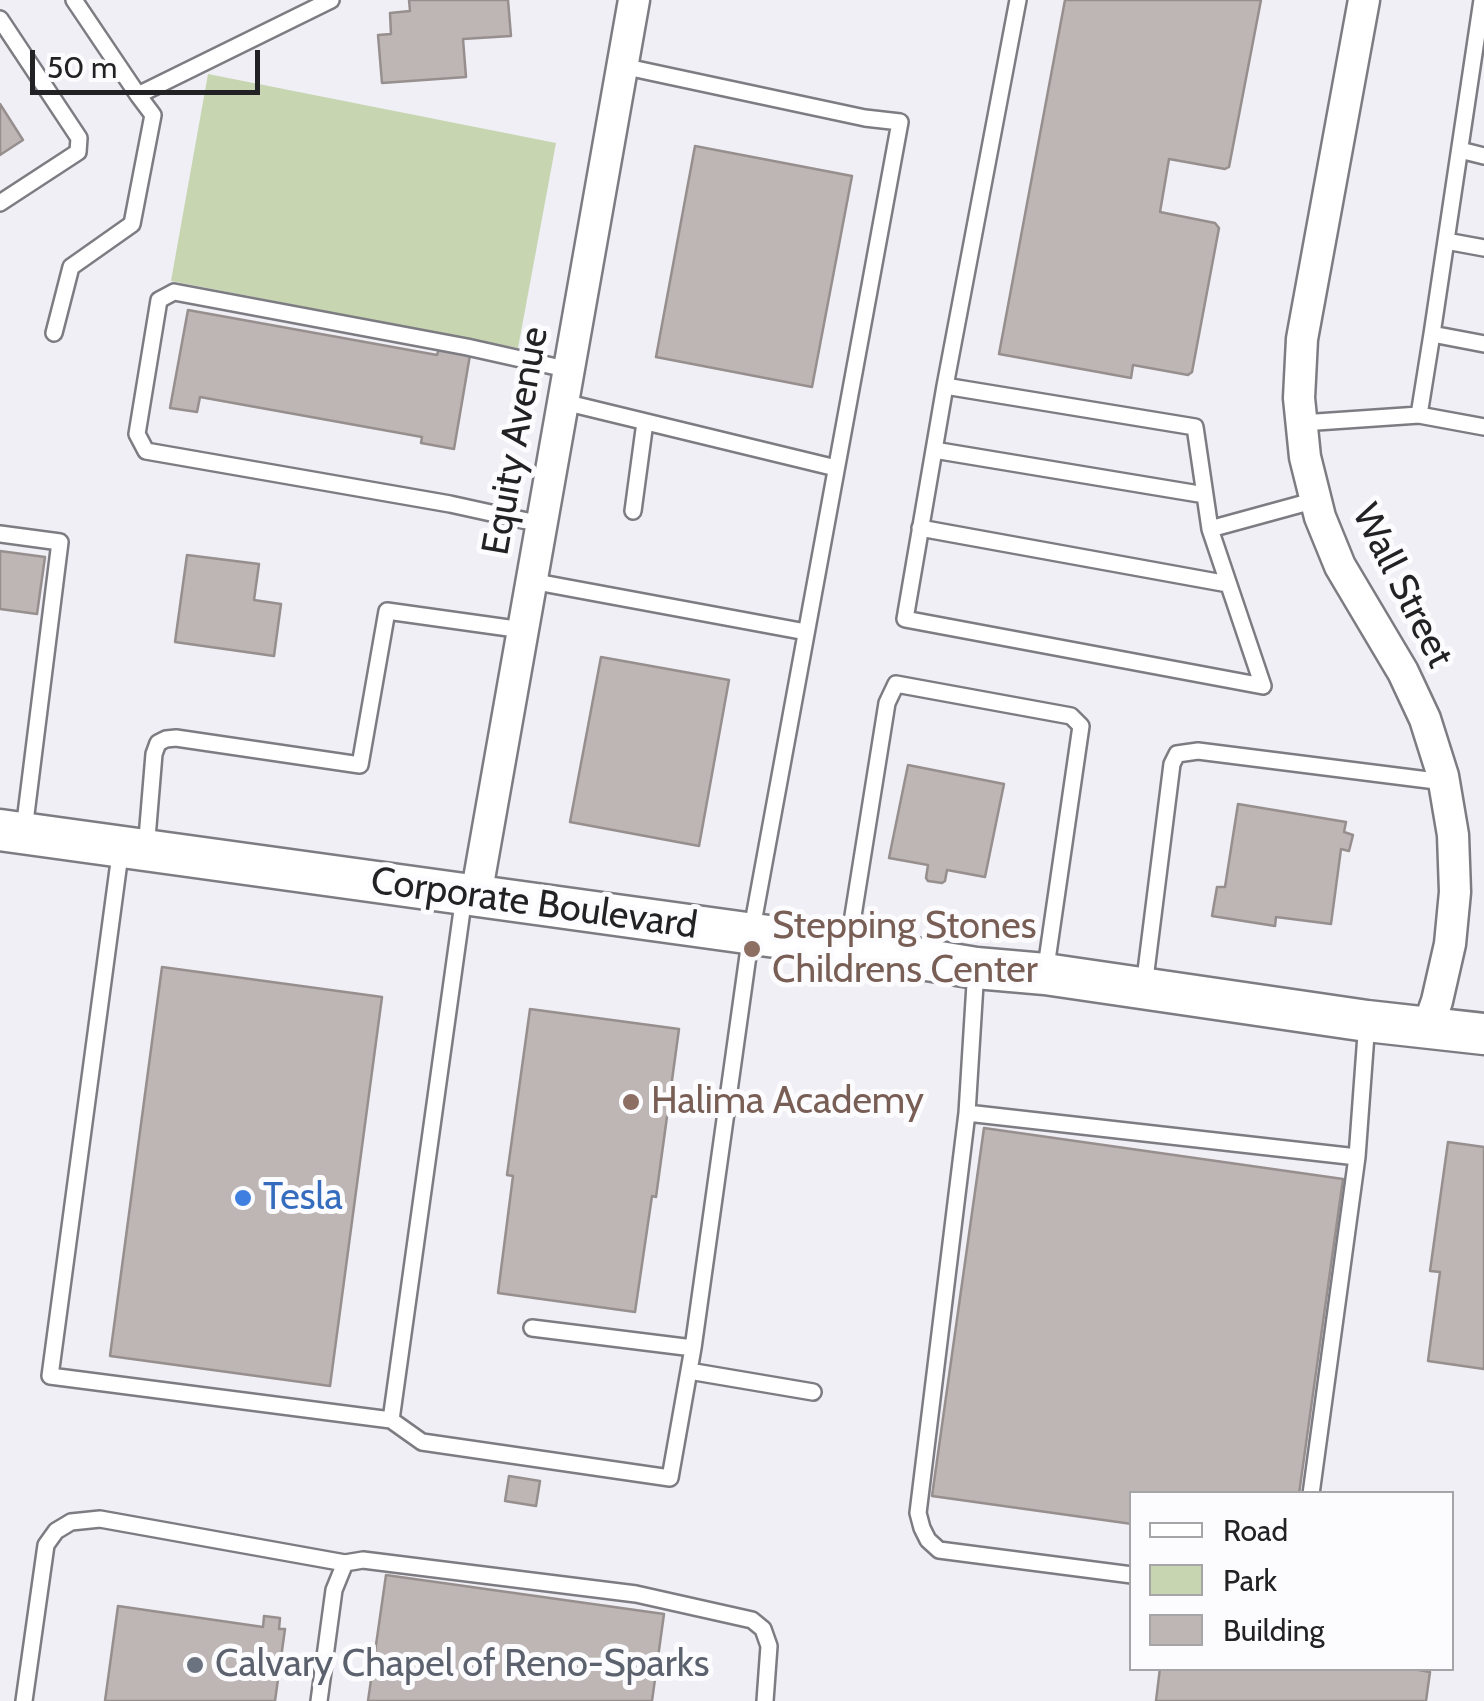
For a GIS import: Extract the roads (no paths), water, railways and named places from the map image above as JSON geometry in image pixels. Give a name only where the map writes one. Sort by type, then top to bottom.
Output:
[{"type":"street","name":"Equity Avenue","points":[[470,895],[523,630],[634,0]]},
{"type":"street","name":"Wall Street","points":[[1364,0],[1302,339],[1299,398],[1305,456],[1320,517],[1340,566],[1403,672],[1425,719],[1444,782],[1453,834],[1455,892],[1450,944],[1428,1027]]},
{"type":"street","name":"Corporate Boulevard","points":[[12,832],[1368,1022],[1484,1034]]},
{"type":"lane","points":[[54,334],[70,268],[132,224],[152,115],[74,0]]},
{"type":"lane","points":[[138,95],[331,0]]},
{"type":"lane","points":[[945,386],[1195,428],[1210,530],[1263,686],[905,618],[945,386],[1018,0]]},
{"type":"lane","points":[[1420,415],[1460,150],[1478,68],[1482,0]]},
{"type":"lane","points":[[0,18],[79,138],[78,152],[0,203]]},
{"type":"lane","points":[[523,630],[387,611],[360,765],[176,738],[158,743],[133,849],[50,1376],[391,1420],[422,1442],[670,1478],[693,1348],[750,934],[900,122],[622,66]]},
{"type":"lane","points":[[1460,150],[1484,156]]},
{"type":"lane","points":[[1446,241],[1484,248]]},
{"type":"lane","points":[[541,524],[450,504],[146,451],[137,434],[158,300],[174,292],[570,370]]},
{"type":"lane","points":[[1432,334],[1484,344]]},
{"type":"lane","points":[[564,402],[836,468]]},
{"type":"lane","points":[[1302,423],[1420,415],[1484,427]]},
{"type":"lane","points":[[632,511],[645,422]]},
{"type":"lane","points":[[934,450],[1205,494]]},
{"type":"lane","points":[[1210,530],[1316,500]]},
{"type":"lane","points":[[920,528],[1228,584]]},
{"type":"lane","points":[[0,534],[60,542],[12,832]]},
{"type":"lane","points":[[531,581],[806,632]]},
{"type":"lane","points":[[848,947],[886,702],[896,684],[1071,716],[1081,726],[1045,974]]},
{"type":"lane","points":[[1144,988],[1172,764],[1178,754],[1198,751],[1444,782]]},
{"type":"lane","points":[[391,1420],[470,895]]},
{"type":"lane","points":[[976,968],[967,1114],[918,1513],[928,1540],[939,1550],[1129,1576]]},
{"type":"lane","points":[[1311,1491],[1357,1157],[1368,1022]]},
{"type":"lane","points":[[967,1114],[1357,1157]]},
{"type":"lane","points":[[532,1328],[693,1348]]},
{"type":"lane","points":[[689,1371],[813,1392]]},
{"type":"lane","points":[[24,1701],[46,1545],[56,1531],[71,1522],[100,1519],[346,1563],[362,1560],[636,1594],[752,1620],[763,1629],[768,1646],[765,1701]]},
{"type":"lane","points":[[320,1701],[334,1590],[346,1563]]},
{"type":"place","name":"Stepping Stones Childrens Center","points":[[752,949]]},
{"type":"place","name":"Halima Academy","points":[[631,1102]]},
{"type":"place","name":"Tesla","points":[[243,1198]]},
{"type":"place","name":"Calvary Chapel of Reno-Sparks","points":[[195,1665]]}]
